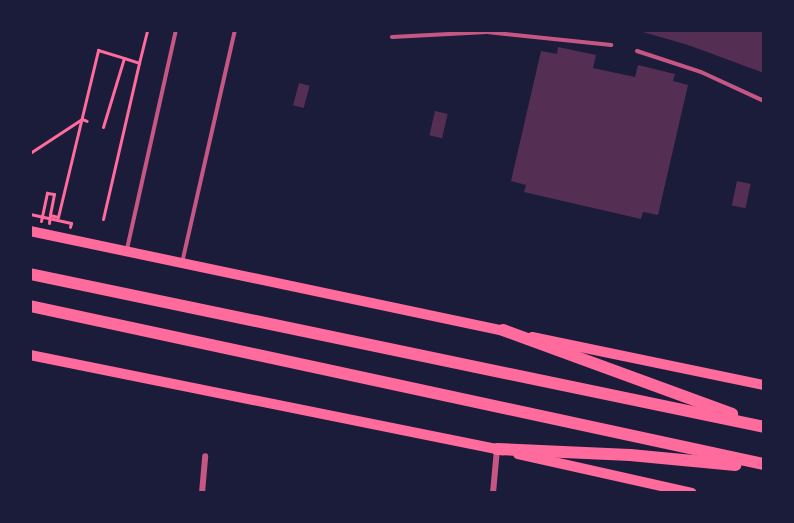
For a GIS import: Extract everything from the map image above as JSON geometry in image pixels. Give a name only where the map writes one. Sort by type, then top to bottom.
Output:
[{"type":"highway","points":[[30,274],[764,426]]},
{"type":"highway","points":[[30,306],[764,466]]},
{"type":"highway","points":[[503,330],[764,426]]},
{"type":"highway","points":[[497,449],[630,454],[764,466]]},
{"type":"main road","points":[[30,231],[764,385]]},
{"type":"main road","points":[[30,356],[497,449],[692,493]]},
{"type":"street","points":[[493,493],[497,449]]},
{"type":"street","points":[[202,493],[205,456]]},
{"type":"lane","points":[[126,252],[176,30]]},
{"type":"lane","points":[[182,263],[235,30]]},
{"type":"lane","points":[[392,37],[487,32],[611,45]]},
{"type":"lane","points":[[637,51],[701,72],[764,101]]},
{"type":"path","points":[[103,219],[147,30]]},
{"type":"path","points":[[50,215],[58,217],[98,50],[139,63]]},
{"type":"path","points":[[103,128],[124,58]]},
{"type":"path","points":[[82,119],[87,121]]},
{"type":"path","points":[[30,153],[82,119]]},
{"type":"path","points":[[30,221],[48,225],[54,194],[47,193],[41,221]]},
{"type":"building","points":[[636,30],[764,30],[764,73],[688,45]]},
{"type":"building","points":[[558,47],[596,55],[593,68],[635,77],[638,65],[675,74],[673,81],[688,85],[658,215],[643,212],[641,219],[524,192],[526,185],[511,181],[541,51],[557,54]]},
{"type":"building","points":[[299,83],[310,86],[304,108],[293,105]]},
{"type":"building","points":[[435,111],[448,114],[442,138],[429,135]]},
{"type":"building","points":[[737,181],[751,184],[745,208],[732,205]]}]
